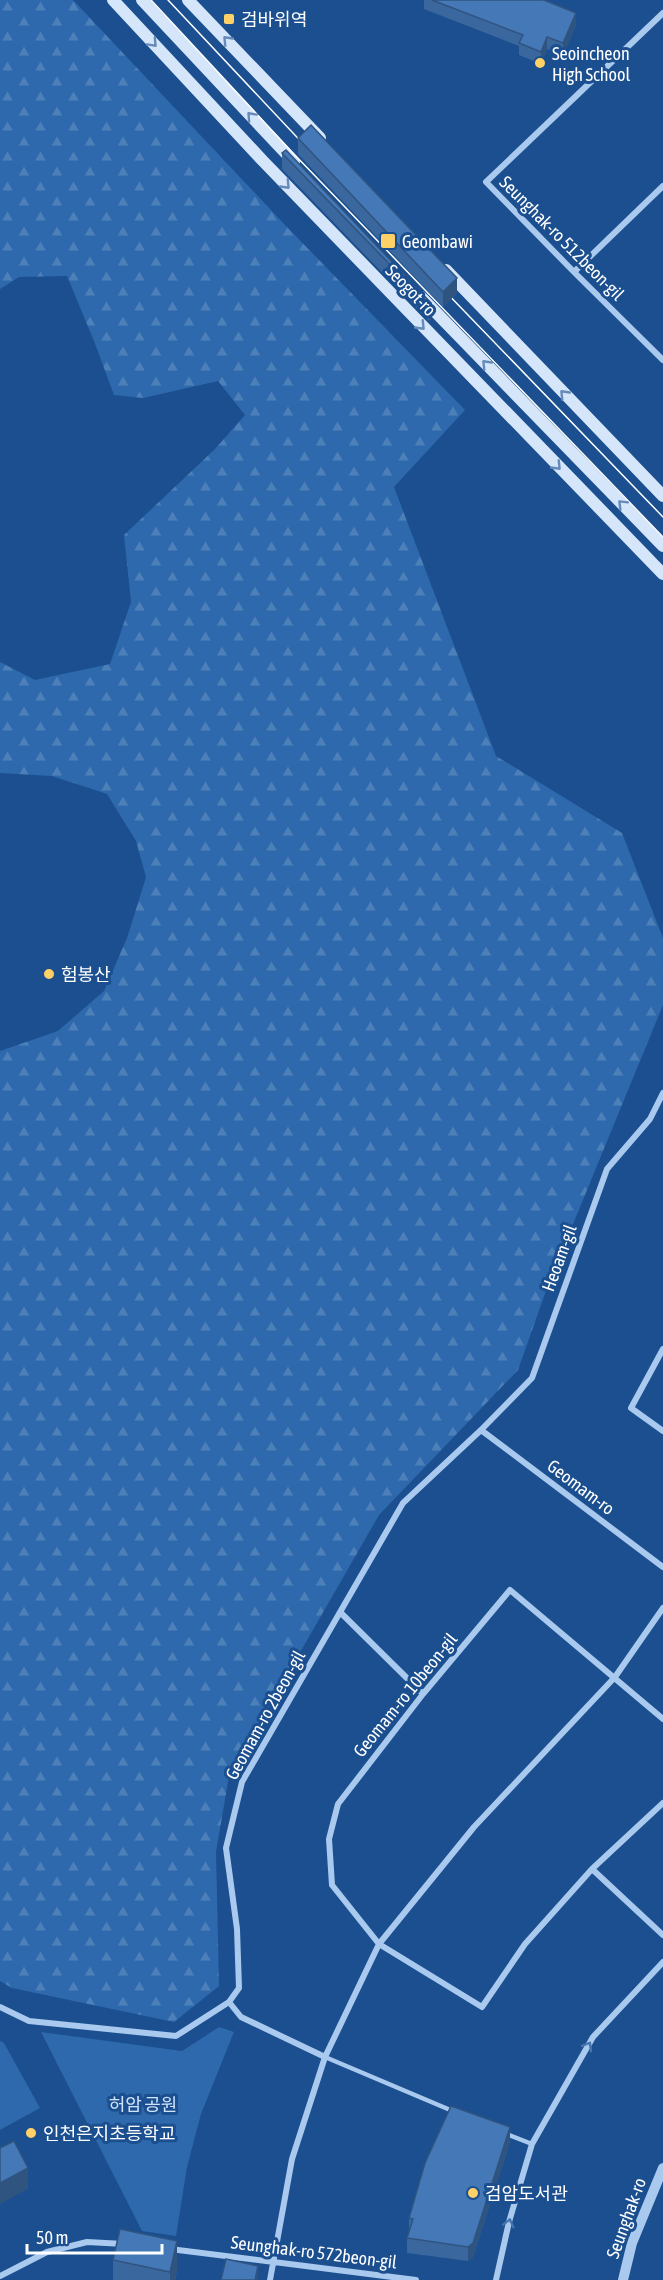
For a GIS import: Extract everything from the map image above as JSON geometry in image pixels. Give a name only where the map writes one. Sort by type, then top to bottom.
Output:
[{"type":"main road","name":"Seogot-ro","points":[[113,0],[271,170],[663,574]]},
{"type":"main road","points":[[142,0],[305,174]]},
{"type":"main road","points":[[188,0],[325,143]]},
{"type":"main road","points":[[441,264],[663,496]]},
{"type":"main road","name":"Seogot-ro","points":[[412,287],[663,546]]},
{"type":"street","name":"Seunghak-ro 512beon-gil","points":[[662,357],[486,182],[663,13]]},
{"type":"street","points":[[574,272],[663,186]]},
{"type":"street","name":"Heoam-gil","points":[[481,1430],[532,1378],[607,1169],[650,1119],[663,1093]]},
{"type":"street","points":[[663,1349],[631,1408],[663,1431]]},
{"type":"street","name":"Geomam-ro","points":[[481,1430],[663,1567]]},
{"type":"street","name":"Geomam-ro 2beon-gil","points":[[229,2002],[239,1988],[237,1929],[226,1848],[242,1782],[403,1503],[481,1430]]},
{"type":"street","name":"Geomam-ro 10beon-gil","points":[[663,1719],[510,1590],[423,1694],[338,1804],[329,1839],[332,1885],[379,1944],[482,2007],[525,1944],[592,1869],[663,1803]]},
{"type":"street","points":[[270,2280],[292,2158],[325,2057],[379,1944],[474,1827],[615,1677],[663,1608]]},
{"type":"street","points":[[340,1612],[423,1694]]},
{"type":"street","points":[[592,1869],[663,1935]]},
{"type":"street","points":[[496,2280],[509,2222],[532,2144],[593,2037],[663,1962]]},
{"type":"street","points":[[0,2007],[30,2021],[177,2036],[229,2002],[241,2017],[325,2057]]},
{"type":"street","name":"Seunghak-ro","points":[[623,2280],[632,2243],[663,2168]]},
{"type":"street","points":[[0,2276],[47,2252],[87,2242],[128,2244]]},
{"type":"street","name":"Seunghak-ro 572beon-gil","points":[[162,2248],[416,2280]]},
{"type":"lane","points":[[325,2057],[467,2117]]},
{"type":"lane","points":[[499,2131],[532,2144]]},
{"type":"green space","points":[[0,0],[73,0],[286,226],[465,410],[394,487],[496,756],[622,833],[663,938],[663,1005],[548,1285],[518,1370],[379,1515],[229,1776],[216,1852],[219,1986],[174,2022],[12,1988],[0,1981],[0,1051],[58,1031],[104,991],[127,938],[146,877],[136,841],[107,794],[52,776],[0,773],[0,662],[35,680],[110,664],[131,602],[124,535],[215,449],[245,415],[218,381],[143,398],[114,395],[67,276],[19,277],[0,289]]},
{"type":"green space","name":"허암 공원","points":[[219,2027],[234,2032],[201,2114],[187,2167],[176,2236],[142,2231],[41,2032],[182,2051]]},
{"type":"green space","points":[[0,2041],[4,2043],[40,2108],[0,2130]]},
{"type":"building","points":[[432,0],[544,0],[576,13],[563,43],[547,37],[541,52],[519,43],[523,35]]},
{"type":"building","points":[[311,125],[457,278],[443,292],[298,138]]},
{"type":"building","points":[[286,150],[431,303],[429,305],[282,153]]},
{"type":"building","name":"검암도서관","points":[[451,2106],[510,2127],[473,2243],[468,2247],[407,2238],[413,2219],[409,2218],[425,2163]]},
{"type":"building","points":[[14,2141],[28,2168],[0,2183],[0,2148]]},
{"type":"building","points":[[120,2229],[177,2241],[170,2272],[113,2260]]},
{"type":"building","points":[[226,2259],[258,2266],[255,2280],[221,2280]]},
{"type":"tram line","points":[[151,0],[292,152],[663,537]]},
{"type":"tram line","points":[[168,0],[309,150]]},
{"type":"tram line","points":[[440,286],[663,517]]},
{"type":"place","name":"검바위역","points":[[229,19]]},
{"type":"place","name":"Seoincheon High School","points":[[540,63]]},
{"type":"place","name":"Geombawi","points":[[388,241]]},
{"type":"place","name":"험봉산","points":[[49,974]]},
{"type":"place","name":"인천은지초등학교","points":[[31,2133]]},
{"type":"place","name":"검암도서관","points":[[473,2193]]}]
